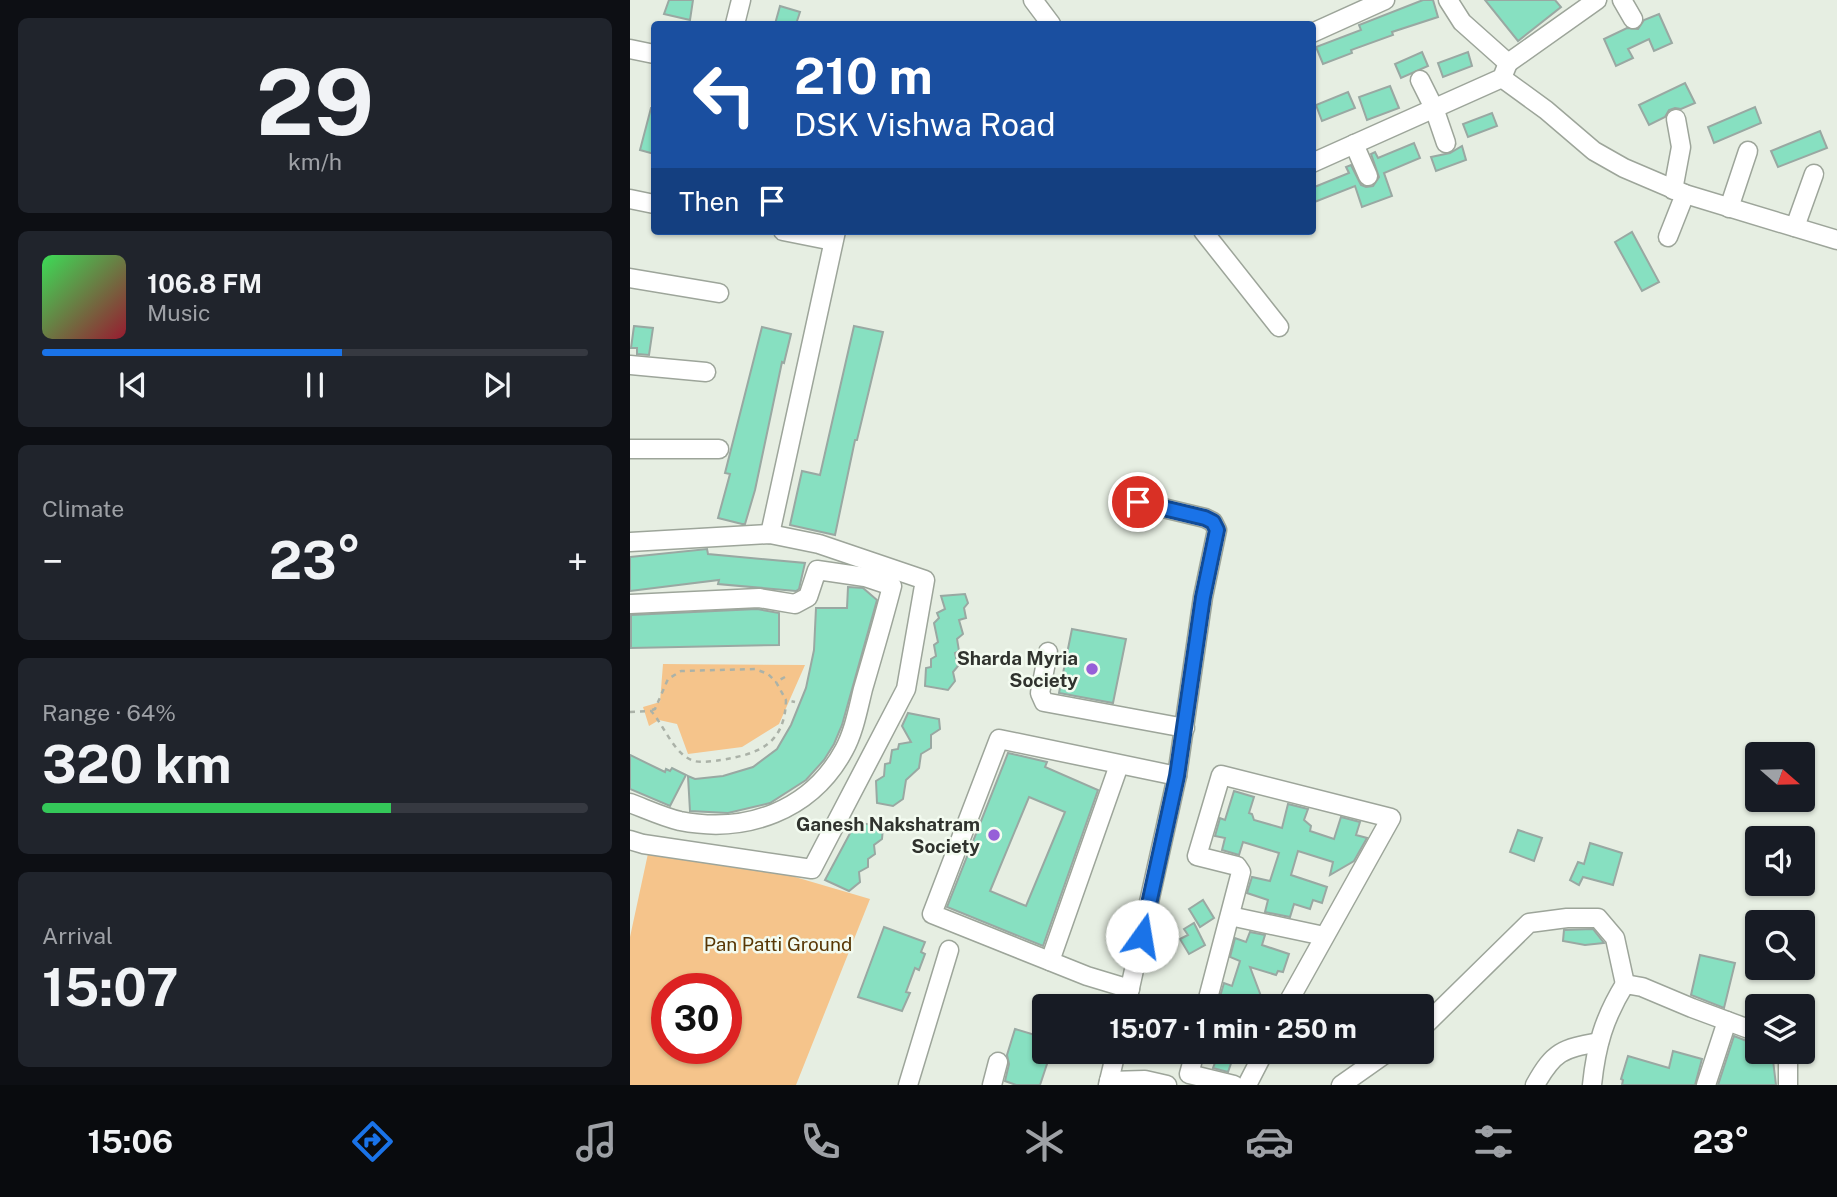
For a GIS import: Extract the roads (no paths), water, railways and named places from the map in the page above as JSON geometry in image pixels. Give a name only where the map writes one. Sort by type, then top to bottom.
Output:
[{"type":"street","points":[[736,21],[741,0]]},
{"type":"street","points":[[1042,12],[1056,0]]},
{"type":"street","points":[[1316,31],[1385,0]]},
{"type":"street","points":[[1448,0],[1462,22],[1546,110],[1594,150],[1623,168],[1679,192],[1837,240]]},
{"type":"street","points":[[1316,161],[1434,108],[1505,70],[1597,0]]},
{"type":"street","points":[[1622,0],[1633,19]]},
{"type":"street","points":[[630,49],[651,53]]},
{"type":"street","points":[[1420,80],[1447,143]]},
{"type":"street","points":[[1668,237],[1679,192],[1681,147],[1676,119]]},
{"type":"street","points":[[1354,144],[1368,176]]},
{"type":"street","points":[[1729,208],[1748,150]]},
{"type":"street","points":[[1795,227],[1814,174]]},
{"type":"street","points":[[630,199],[651,203]]},
{"type":"street","points":[[1206,235],[1279,327]]},
{"type":"street","points":[[770,534],[835,236]]},
{"type":"street","points":[[630,278],[719,293]]},
{"type":"street","points":[[630,365],[706,372]]},
{"type":"street","points":[[630,449],[719,449]]},
{"type":"street","points":[[1129,994],[1177,776],[1203,597],[1217,530],[1213,522],[1205,518],[1138,502]]},
{"type":"street","points":[[630,542],[770,534],[819,544],[925,580],[906,689],[812,869],[634,844]]},
{"type":"street","points":[[630,604],[759,598],[795,604],[808,597],[817,570],[865,577],[892,586],[845,748],[834,766],[808,792],[784,810],[740,824],[682,821],[664,817],[630,803]]},
{"type":"street","points":[[1048,652],[1040,693],[1044,702],[1185,728]]},
{"type":"street","points":[[1121,994],[1087,976],[932,914],[999,739],[1177,776]]},
{"type":"street","points":[[1050,961],[1119,765]]},
{"type":"street","points":[[1209,994],[1241,872],[1237,866],[1197,856],[1221,775],[1391,818],[1293,994]]},
{"type":"street","points":[[1230,916],[1324,936]]},
{"type":"street","points":[[1434,1016],[1529,923],[1567,918],[1598,918],[1615,938],[1625,984],[1609,1010],[1599,1042],[1592,1085]]},
{"type":"street","points":[[908,1085],[949,950]]},
{"type":"street","points":[[1625,984],[1642,987],[1745,1028]]},
{"type":"street","points":[[1706,1085],[1727,1021]]},
{"type":"street","points":[[1535,1085],[1554,1056],[1566,1049],[1599,1042]]},
{"type":"street","points":[[992,1085],[999,1062]]},
{"type":"street","points":[[1113,1064],[1109,1083],[1145,1080],[1167,1085]]},
{"type":"street","points":[[1192,1064],[1189,1074],[1234,1085]]},
{"type":"street","points":[[1247,1085],[1258,1064]]},
{"type":"street","points":[[1341,1085],[1371,1064]]},
{"type":"street","points":[[1788,1064],[1788,1085]]},
{"type":"place","name":"Sharda Myria Society","points":[[1092,669]]},
{"type":"place","name":"Ganesh Nakshatram Society","points":[[994,835]]},
{"type":"park label","name":"Pan Patti Ground","points":[[778,944]]}]
